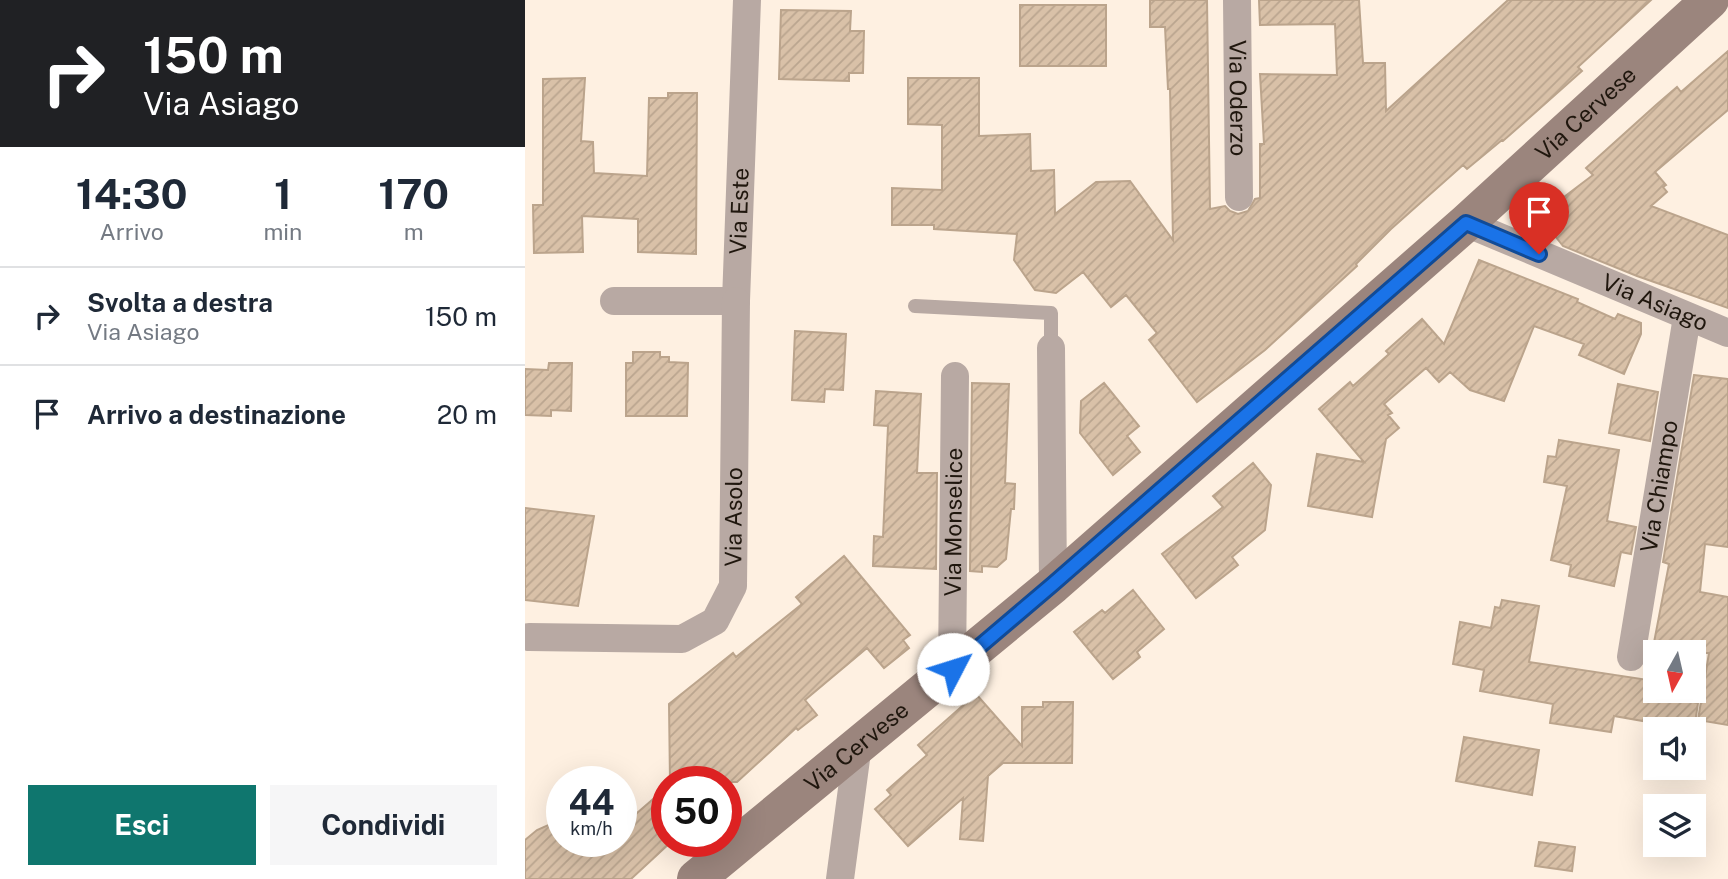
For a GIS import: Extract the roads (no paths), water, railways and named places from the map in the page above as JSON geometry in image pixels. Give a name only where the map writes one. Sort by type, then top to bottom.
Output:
[{"type":"main road","name":"Via Cervese","points":[[696,879],[1053,584],[1466,223],[1710,0]]},
{"type":"street","name":"Via Este","points":[[736,301],[747,0]]},
{"type":"street","name":"Via Oderzo","points":[[1237,0],[1239,197]]},
{"type":"street","name":"Via Asiago","points":[[1466,223],[1728,333]]},
{"type":"street","points":[[614,302],[736,301]]},
{"type":"street","name":"Via Asolo","points":[[529,637],[682,639],[715,621],[733,586],[736,301]]},
{"type":"street","name":"Via Chiampo","points":[[1631,657],[1687,317]]},
{"type":"street","points":[[1051,348],[1053,584]]},
{"type":"street","name":"Via Monselice","points":[[953,669],[955,376]]},
{"type":"street","points":[[840,879],[858,744]]},
{"type":"lane","points":[[915,306],[1051,313],[1051,348]]}]
